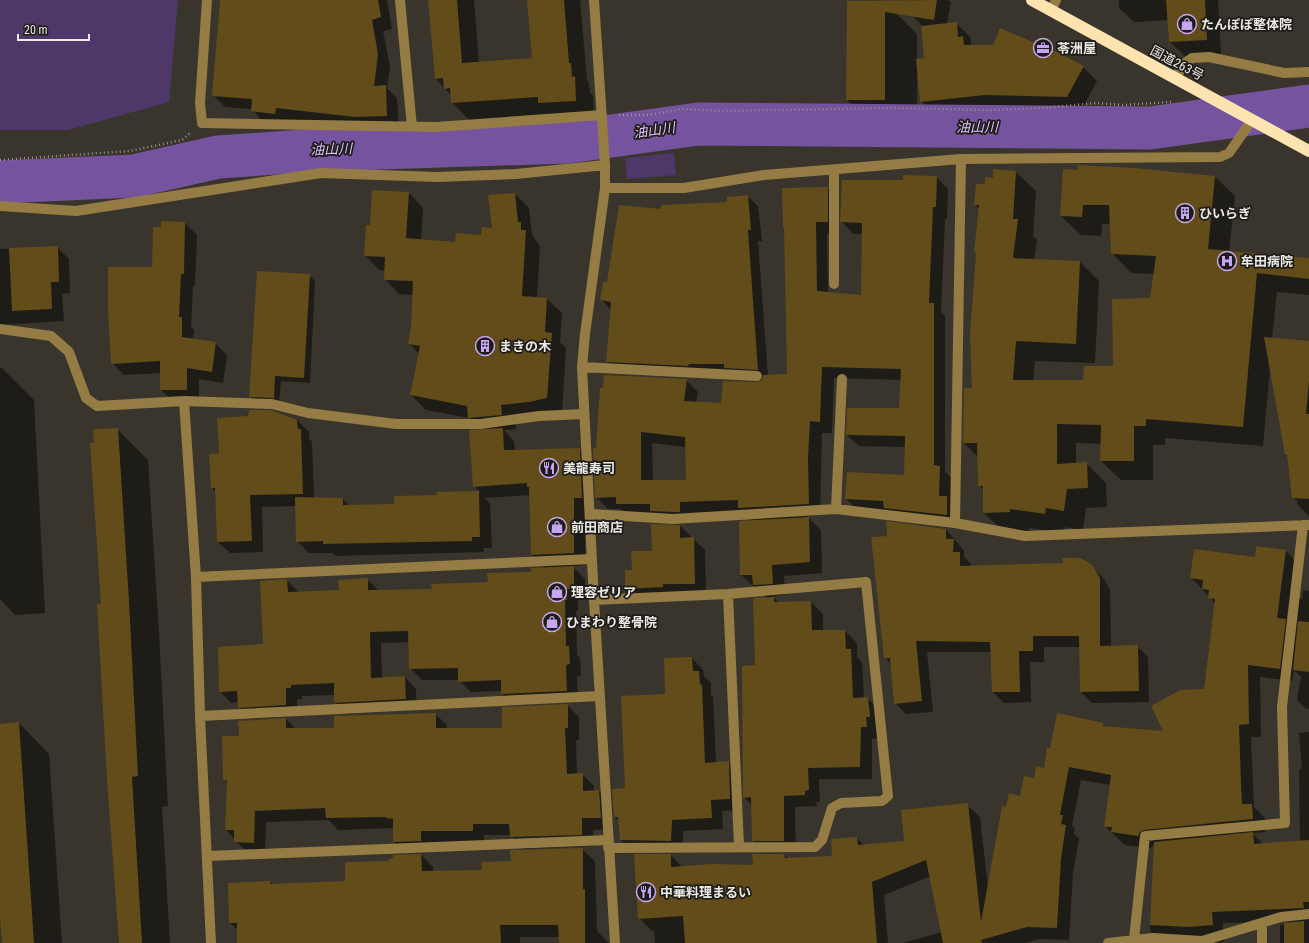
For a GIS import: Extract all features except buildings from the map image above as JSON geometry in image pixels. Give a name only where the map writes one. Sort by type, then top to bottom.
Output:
[{"type":"highway","name":"国道263号","points":[[1032,0],[1054,5],[1175,78],[1309,151]]},
{"type":"street","points":[[208,0],[200,103],[202,123],[436,127],[602,115]]},
{"type":"street","points":[[400,0],[412,127]]},
{"type":"street","points":[[594,0],[606,165],[605,188],[584,334],[582,367],[591,514],[594,600],[615,943]]},
{"type":"street","points":[[1175,78],[1185,63],[1192,58],[1209,57],[1284,73],[1309,72]]},
{"type":"street","points":[[605,188],[684,188],[764,176],[961,159],[1220,157],[1229,153],[1235,147],[1252,120]]},
{"type":"street","points":[[955,523],[961,159]]},
{"type":"street","points":[[0,206],[76,211],[321,173],[437,177],[516,174],[606,165]]},
{"type":"street","points":[[834,170],[834,284]]},
{"type":"street","points":[[0,329],[51,336],[69,352],[86,398],[97,406],[184,401],[272,404],[308,413],[396,424],[481,424],[539,416],[584,414]]},
{"type":"street","points":[[582,367],[757,376]]},
{"type":"street","points":[[836,509],[842,379]]},
{"type":"street","points":[[184,401],[196,577],[200,716],[208,856],[211,943]]},
{"type":"street","points":[[591,514],[673,519],[836,509],[955,523],[1024,536],[1306,525],[1282,707],[1285,823],[1145,836],[1134,939]]},
{"type":"street","points":[[196,577],[592,559]]},
{"type":"street","points":[[208,856],[608,844],[815,848],[822,840],[832,808],[841,803],[882,802],[888,796],[866,582],[728,594],[594,600]]},
{"type":"street","points":[[728,594],[739,846]]},
{"type":"street","points":[[200,716],[600,696]]},
{"type":"street","points":[[1108,943],[1134,939],[1152,941],[1202,941],[1281,917],[1309,914]]},
{"type":"street","points":[[1262,923],[1262,943]]},
{"type":"path","points":[[602,115],[648,115],[683,109],[721,111],[896,108],[990,110],[1042,108],[1097,103],[1123,105],[1172,102]]},
{"type":"path","points":[[0,160],[130,151],[182,140],[202,123]]},
{"type":"shaded area","points":[[0,0],[178,0],[169,102],[68,130],[0,130]]},
{"type":"shaded area","points":[[674,153],[676,175],[627,179],[625,158]]},
{"type":"waterway","name":"油山川","points":[[0,182],[134,176],[218,157],[318,150],[568,142],[698,124],[1150,128],[1309,106]]},
{"type":"place","name":"たんぽぽ整体院","points":[[1187,24]]},
{"type":"place","name":"苓洲屋","points":[[1043,48]]},
{"type":"place","name":"ひいらぎ","points":[[1185,213]]},
{"type":"place","name":"牟田病院","points":[[1227,261]]},
{"type":"place","name":"まきの木","points":[[485,346]]},
{"type":"place","name":"美龍寿司","points":[[549,468]]},
{"type":"place","name":"前田商店","points":[[557,527]]},
{"type":"place","name":"理容ゼリア","points":[[557,592]]},
{"type":"place","name":"ひまわり整骨院","points":[[552,622]]},
{"type":"place","name":"中華料理まるい","points":[[646,892]]}]
